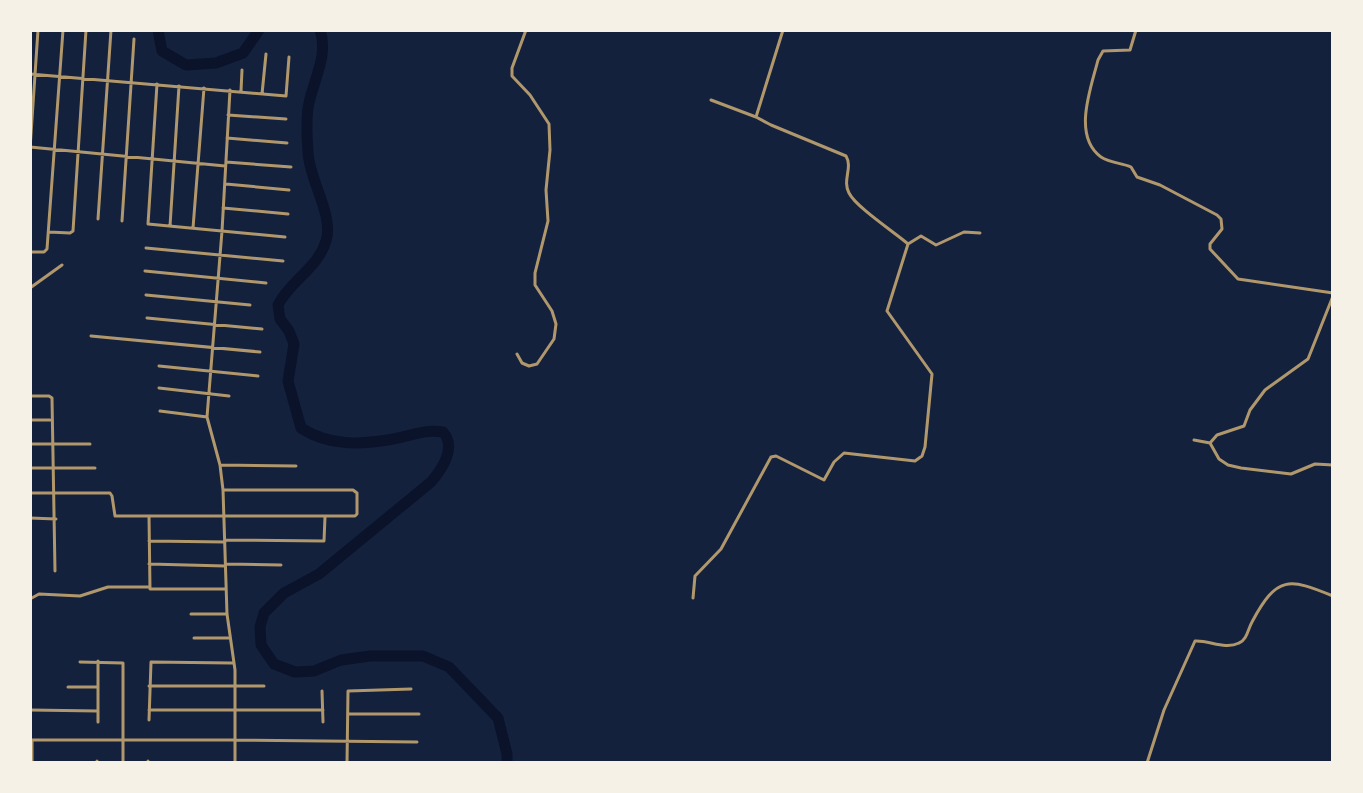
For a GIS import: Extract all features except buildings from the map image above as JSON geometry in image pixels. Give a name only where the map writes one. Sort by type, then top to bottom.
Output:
[{"type":"street","points":[[38,30],[30,148],[199,163],[291,167]]},
{"type":"street","points":[[30,252],[47,250],[63,30]]},
{"type":"street","points":[[49,232],[73,231],[86,30]]},
{"type":"street","points":[[98,219],[111,30]]},
{"type":"street","points":[[517,354],[522,363],[529,366],[537,364],[550,348],[556,324],[552,311],[535,285],[548,221],[549,124],[530,95],[512,76],[526,30]]},
{"type":"street","points":[[756,117],[783,30]]},
{"type":"street","points":[[1136,30],[1130,50],[1100,54],[1084,125],[1093,150],[1100,157],[1127,165],[1137,177],[1160,185],[1220,217],[1222,229],[1210,248],[1236,278],[1333,294],[1312,353],[1305,363],[1265,390],[1250,410],[1244,426],[1217,435],[1210,443]]},
{"type":"street","points":[[122,221],[134,39]]},
{"type":"street","points":[[262,94],[266,54]]},
{"type":"street","points":[[33,74],[286,96],[289,57]]},
{"type":"street","points":[[241,91],[242,70]]},
{"type":"street","points":[[157,84],[147,223],[285,237]]},
{"type":"street","points":[[170,226],[179,86]]},
{"type":"street","points":[[193,228],[204,88]]},
{"type":"street","points":[[230,90],[207,417],[220,465],[223,490],[228,638],[234,663],[235,763]]},
{"type":"street","points":[[711,100],[846,156],[850,163],[846,187],[853,199],[908,244]]},
{"type":"street","points":[[228,115],[286,119]]},
{"type":"street","points":[[227,138],[287,143]]},
{"type":"street","points":[[224,184],[289,190]]},
{"type":"street","points":[[223,208],[288,214]]},
{"type":"street","points":[[693,598],[694,577],[721,549],[771,457],[776,456],[824,480],[834,462],[844,453],[915,461],[922,456],[932,375],[887,311],[908,244],[921,236],[936,245],[964,232],[980,233]]},
{"type":"street","points":[[146,248],[283,261]]},
{"type":"street","points":[[30,288],[62,265]]},
{"type":"street","points":[[145,271],[266,283]]},
{"type":"street","points":[[146,295],[250,305]]},
{"type":"street","points":[[147,318],[262,329]]},
{"type":"street","points":[[91,336],[260,352]]},
{"type":"street","points":[[159,366],[258,376]]},
{"type":"street","points":[[159,388],[229,396]]},
{"type":"street","points":[[30,396],[51,396],[55,571]]},
{"type":"street","points":[[160,411],[207,417]]},
{"type":"street","points":[[30,420],[52,420]]},
{"type":"street","points":[[1194,440],[1210,443]]},
{"type":"street","points":[[1210,443],[1219,459],[1241,468],[1291,474],[1315,464],[1333,465]]},
{"type":"street","points":[[30,444],[90,444]]},
{"type":"street","points":[[220,465],[296,466]]},
{"type":"street","points":[[30,468],[95,468]]},
{"type":"street","points":[[30,493],[108,493],[112,496],[114,516],[356,516],[356,491],[223,490]]},
{"type":"street","points":[[149,516],[149,587]]},
{"type":"street","points":[[149,541],[324,541],[325,517]]},
{"type":"street","points":[[30,518],[56,519]]},
{"type":"street","points":[[149,564],[281,565]]},
{"type":"street","points":[[1147,763],[1161,717],[1195,641],[1225,646],[1238,644],[1244,640],[1268,598],[1285,583],[1300,582],[1333,596]]},
{"type":"street","points":[[30,599],[39,594],[80,596],[108,587],[226,589]]},
{"type":"street","points":[[191,614],[227,614]]},
{"type":"street","points":[[194,638],[228,638]]},
{"type":"street","points":[[98,661],[98,722]]},
{"type":"street","points":[[149,720],[149,665],[152,661],[234,663]]},
{"type":"street","points":[[80,662],[123,663],[123,763]]},
{"type":"street","points":[[149,686],[264,686]]},
{"type":"street","points":[[68,687],[98,687]]},
{"type":"street","points":[[347,763],[350,690],[411,689]]},
{"type":"street","points":[[322,691],[323,722]]},
{"type":"street","points":[[30,710],[98,711]]},
{"type":"street","points":[[149,710],[323,710]]},
{"type":"street","points":[[348,714],[419,714]]},
{"type":"street","points":[[32,763],[31,740],[417,742]]},
{"type":"waterway","points":[[158,30],[162,51],[186,65],[216,63],[243,53],[259,30]]},
{"type":"waterway","points":[[320,30],[322,50],[308,108],[307,136],[309,163],[328,231],[317,259],[278,305],[280,319],[294,344],[288,381],[301,428],[334,441],[357,443],[436,431],[443,432],[449,445],[443,465],[431,482],[319,574],[284,593],[264,613],[260,627],[261,645],[274,664],[295,672],[314,671],[341,660],[370,656],[423,656],[449,667],[498,718],[507,763]]}]
